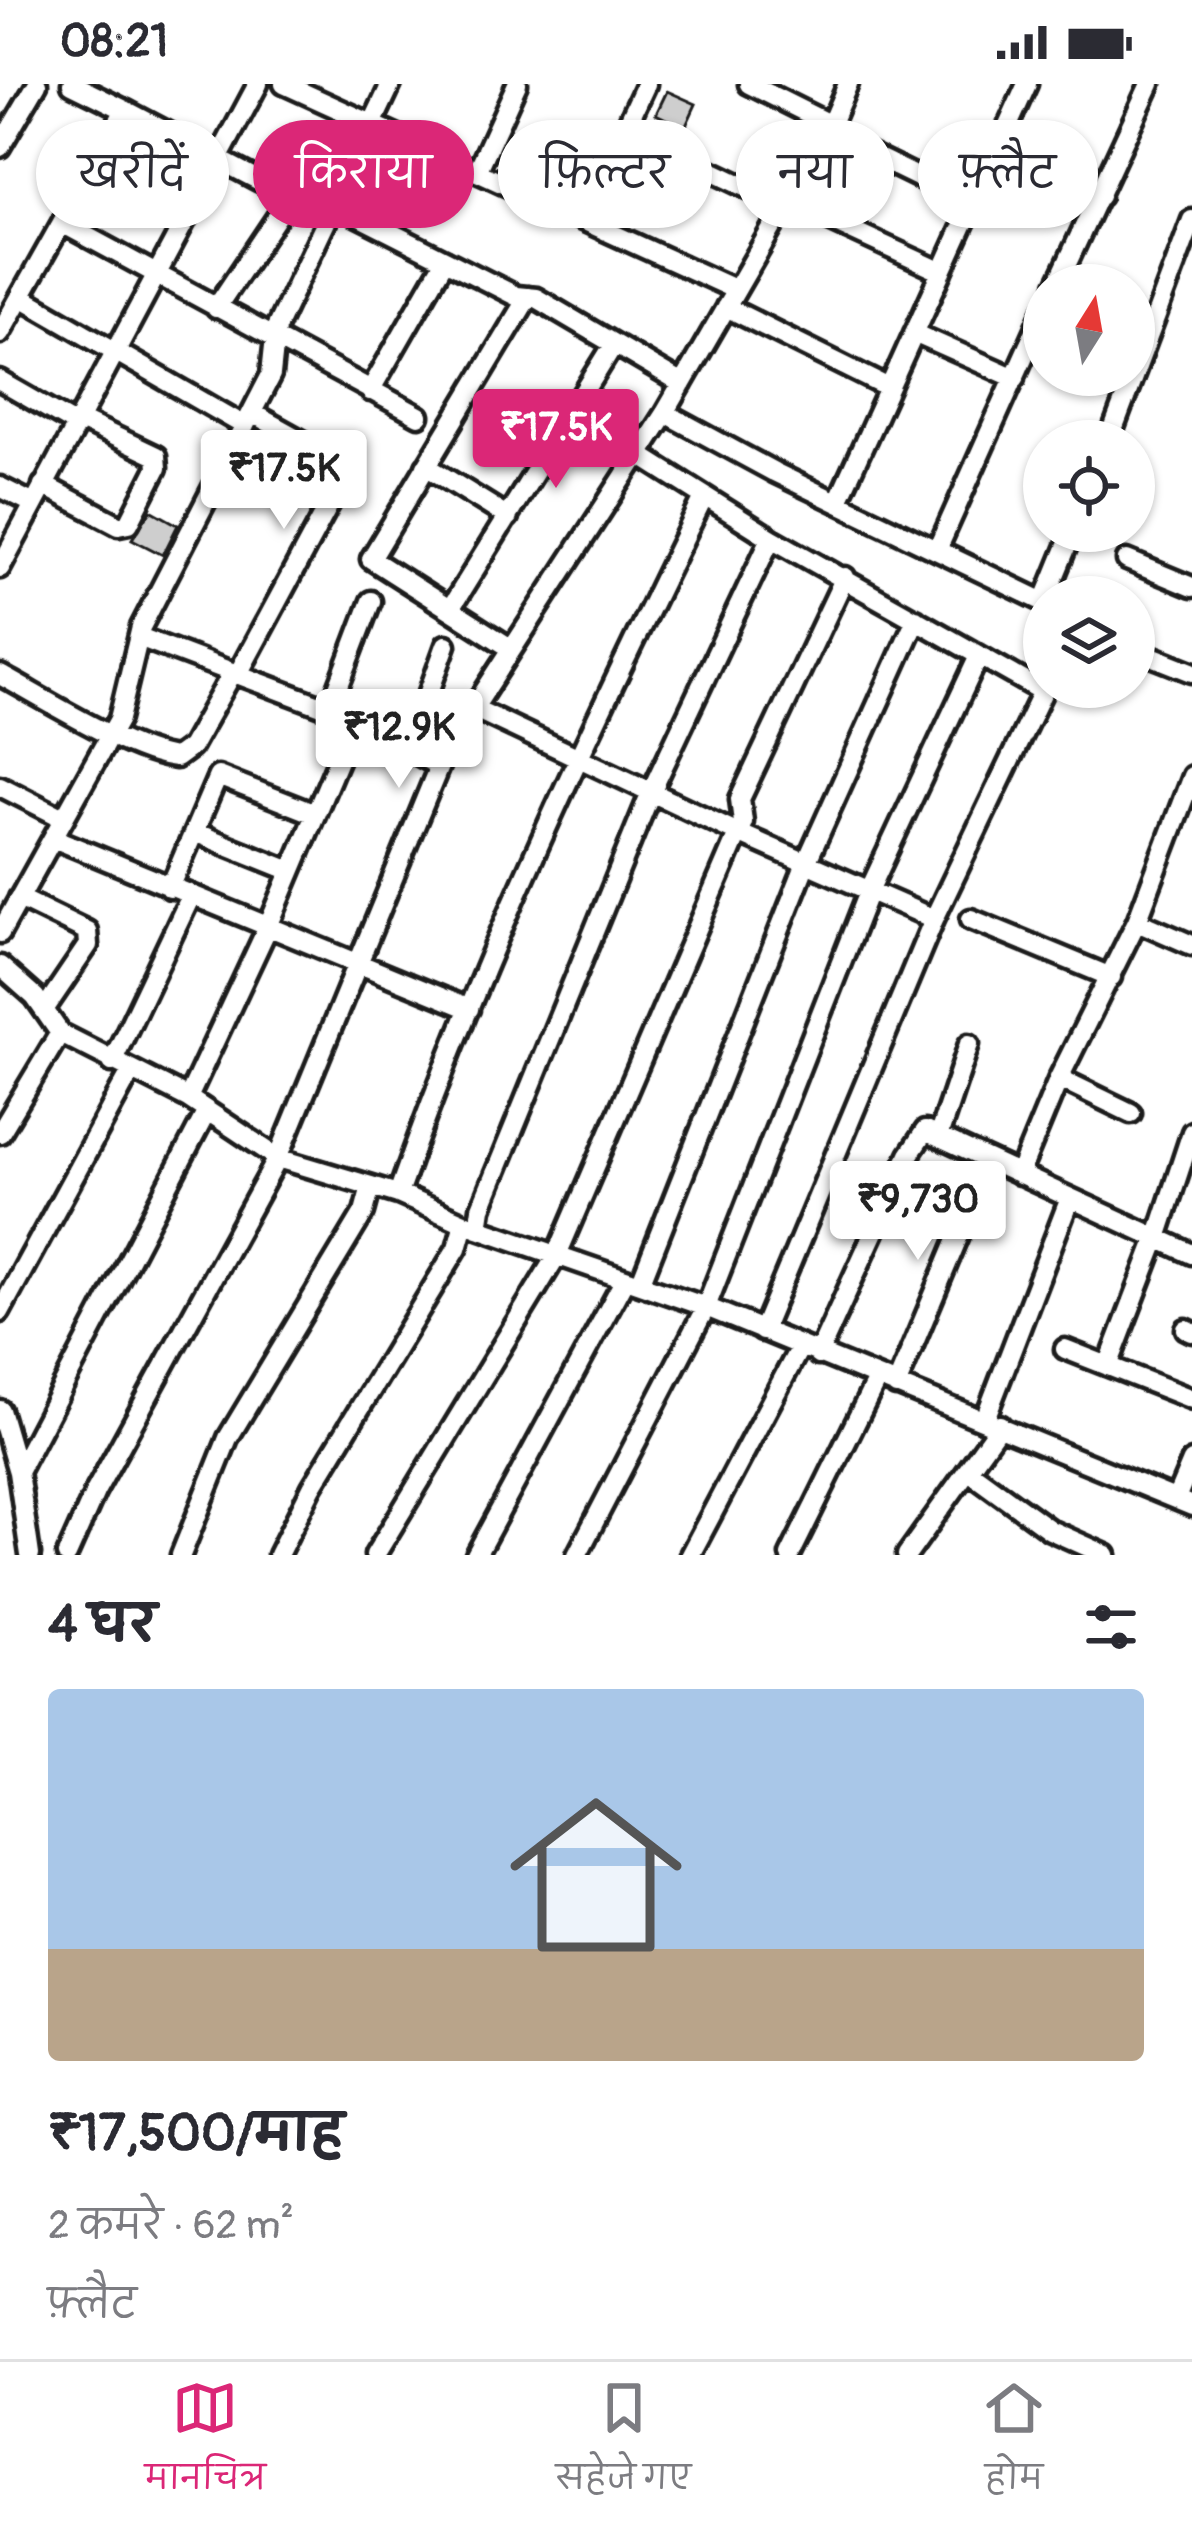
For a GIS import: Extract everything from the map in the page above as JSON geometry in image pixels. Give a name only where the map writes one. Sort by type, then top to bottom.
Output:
[{"type":"street","points":[[0,147],[37,84]]},
{"type":"street","points":[[72,84],[143,120]]},
{"type":"street","points":[[229,137],[258,84]]},
{"type":"street","points":[[284,84],[361,120]]},
{"type":"street","points":[[374,120],[391,84]]},
{"type":"street","points":[[477,172],[517,84]]},
{"type":"street","points":[[630,120],[646,84]]},
{"type":"street","points":[[749,84],[813,120]]},
{"type":"street","points":[[833,120],[848,84]]},
{"type":"street","points":[[1011,120],[1026,84]]},
{"type":"street","points":[[1067,264],[1150,84]]},
{"type":"street","points":[[119,120],[124,110]]},
{"type":"street","points":[[216,308],[283,208],[283,198],[275,189],[229,165]]},
{"type":"street","points":[[474,171],[498,182]]},
{"type":"street","points":[[1155,317],[1192,220]]},
{"type":"street","points":[[0,333],[59,228]]},
{"type":"street","points":[[71,228],[419,416]]},
{"type":"street","points":[[0,568],[179,228]]},
{"type":"street","points":[[0,933],[111,733],[139,637],[271,375],[276,328],[323,228]]},
{"type":"street","points":[[382,228],[516,296],[528,297],[682,383]]},
{"type":"street","points":[[598,228],[889,388]]},
{"type":"street","points":[[68,1555],[95,1492],[278,1158],[439,766],[665,413],[772,228]]},
{"type":"street","points":[[845,228],[942,272]]},
{"type":"street","points":[[838,501],[962,228]]},
{"type":"street","points":[[370,391],[445,260]]},
{"type":"street","points":[[0,675],[165,757],[184,754],[235,673],[345,475],[333,458],[114,350],[21,297]]},
{"type":"street","points":[[512,649],[371,559],[528,297]]},
{"type":"street","points":[[914,334],[1015,378]]},
{"type":"street","points":[[450,609],[614,344]]},
{"type":"street","points":[[937,550],[1023,360]]},
{"type":"street","points":[[0,381],[156,456],[157,468],[129,523],[119,525],[38,495],[0,487]]},
{"type":"street","points":[[665,413],[774,472],[1023,590]]},
{"type":"street","points":[[638,454],[771,538],[1023,678]]},
{"type":"street","points":[[427,466],[508,517]]},
{"type":"street","points":[[398,1194],[436,1086],[576,757],[704,497]]},
{"type":"street","points":[[278,1555],[312,1487],[481,1208],[651,792],[771,538]]},
{"type":"street","points":[[1127,560],[1192,587]]},
{"type":"street","points":[[375,1555],[557,1255],[743,822],[740,799],[845,577]]},
{"type":"street","points":[[330,709],[371,602]]},
{"type":"street","points":[[477,1555],[632,1281],[806,863],[916,619]]},
{"type":"street","points":[[139,637],[330,709],[439,766]]},
{"type":"street","points":[[408,750],[446,645]]},
{"type":"street","points":[[578,1555],[706,1307],[869,891],[979,656]]},
{"type":"street","points":[[1155,657],[1192,672]]},
{"type":"street","points":[[473,708],[934,919]]},
{"type":"street","points":[[762,1331],[934,919],[1035,708]]},
{"type":"street","points":[[188,1098],[267,929],[355,720]]},
{"type":"street","points":[[170,887],[218,776],[315,814]]},
{"type":"street","points":[[1019,1175],[1059,1078],[1137,921],[1192,776]]},
{"type":"street","points":[[0,786],[63,818]]},
{"type":"street","points":[[194,832],[291,871]]},
{"type":"street","points":[[52,838],[469,1009]]},
{"type":"street","points":[[0,1312],[122,1067],[190,896]]},
{"type":"street","points":[[19,898],[88,931],[88,945],[44,1010]]},
{"type":"street","points":[[971,920],[1111,977]]},
{"type":"street","points":[[1137,921],[1192,945]]},
{"type":"street","points":[[0,966],[44,1010],[60,1034],[188,1098],[278,1158],[398,1194],[471,1226],[706,1307],[1184,1502],[1192,1461]]},
{"type":"street","points":[[0,1133],[60,1034]]},
{"type":"street","points":[[938,1137],[969,1044]]},
{"type":"street","points":[[1059,1078],[1132,1113]]},
{"type":"street","points":[[18,1472],[207,1111]]},
{"type":"street","points":[[690,1555],[809,1351],[925,1131],[1192,1254]]},
{"type":"street","points":[[1108,1366],[1192,1132]]},
{"type":"street","points":[[790,1555],[887,1382],[990,1161]]},
{"type":"street","points":[[181,1555],[228,1438],[364,1212],[371,1186]]},
{"type":"street","points":[[916,1552],[969,1471],[993,1422],[1070,1198]]},
{"type":"street","points":[[1065,1349],[1192,1400]]},
{"type":"street","points":[[0,1410],[18,1472],[30,1555]]},
{"type":"street","points":[[969,1471],[1050,1529],[1106,1555]]},
{"type":"street","points":[[13,1555],[26,1533]]},
{"type":"building","points":[[667,91],[696,104],[689,120],[668,120],[656,114]]},
{"type":"building","points":[[151,510],[178,525],[163,555],[132,539]]}]
